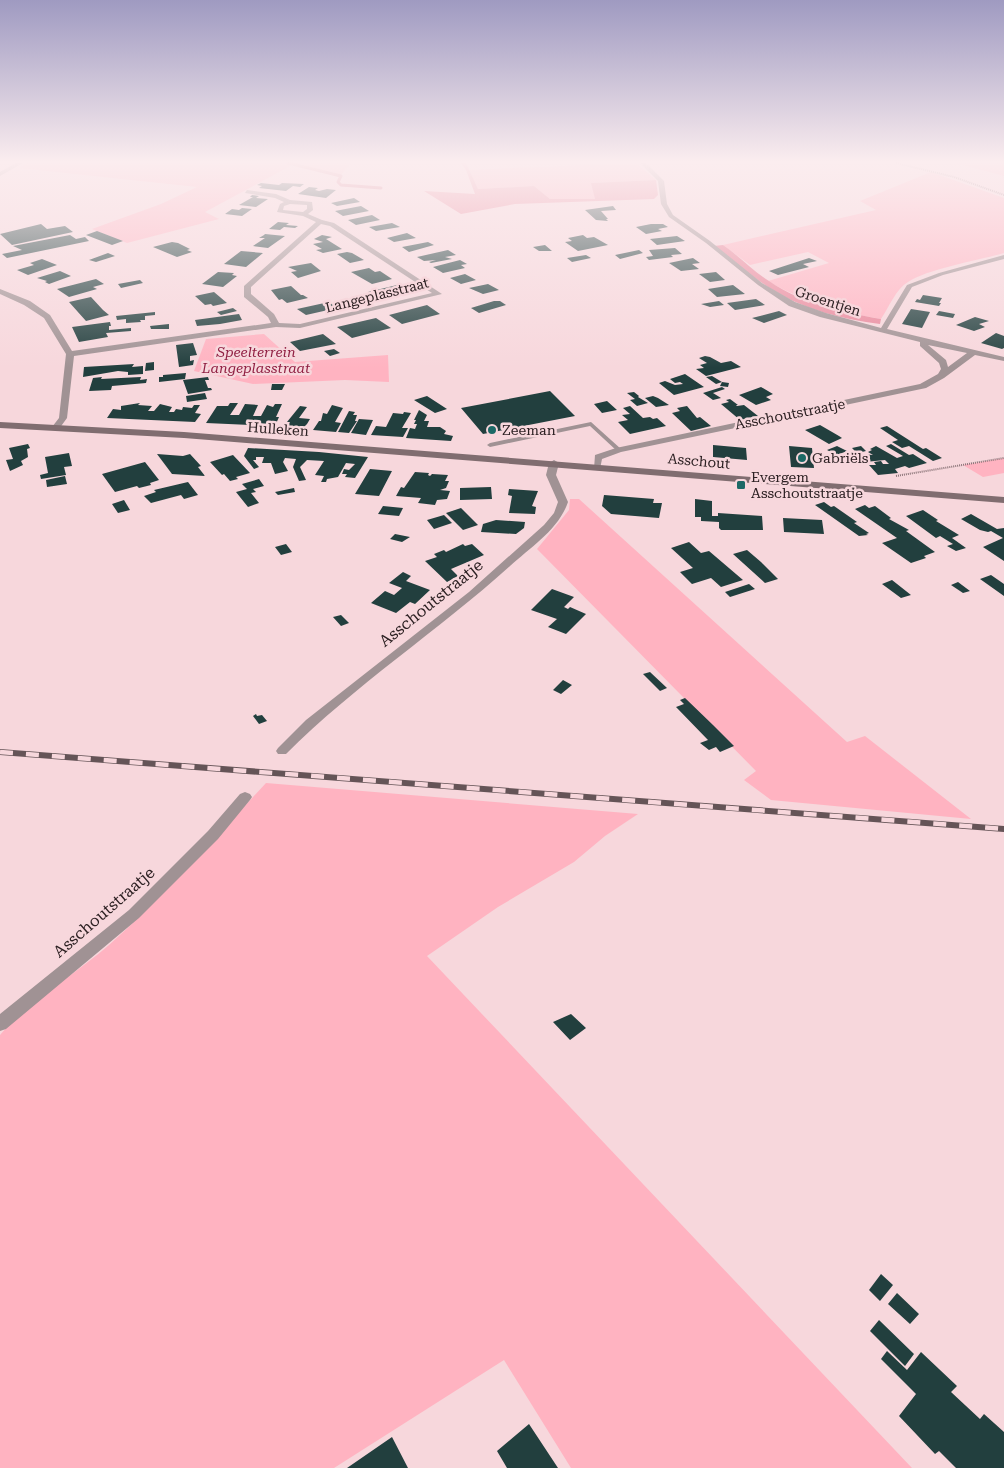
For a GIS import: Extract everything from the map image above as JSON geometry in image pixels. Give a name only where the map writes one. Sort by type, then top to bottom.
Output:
[{"type":"main road","name":"Hulleken","points":[[0,425],[56,427],[554,463]]},
{"type":"main road","name":"Asschout","points":[[554,463],[1004,500]]},
{"type":"street","points":[[276,325],[271,316],[247,295],[248,286],[309,232]]},
{"type":"street","name":"Langeplasstraat","points":[[70,354],[276,325],[300,326],[438,294],[343,232]]},
{"type":"street","name":"Groentjen","points":[[693,232],[760,284],[781,298],[801,307],[823,315],[917,340],[1004,359]]},
{"type":"street","points":[[883,330],[908,286],[941,274],[1004,257]]},
{"type":"street","points":[[0,291],[27,303],[47,317],[70,354],[63,418],[56,427]]},
{"type":"street","points":[[917,340],[928,347],[943,362],[945,369],[941,376]]},
{"type":"street","name":"Asschoutstraatje","points":[[597,467],[598,457],[619,450],[806,410],[908,391],[923,386],[941,376],[973,353]]},
{"type":"street","name":"Asschoutstraatje","points":[[282,751],[310,723],[473,594],[548,527],[559,514],[563,502],[551,474],[554,463]]},
{"type":"street","name":"Asschoutstraatje","points":[[0,1024],[134,914],[213,835],[244,797]]},
{"type":"lane","points":[[490,446],[591,424],[619,450]]},
{"type":"path","points":[[870,490],[882,479],[1004,458]]},
{"type":"green space","points":[[98,232],[171,232],[127,243]]},
{"type":"green space","points":[[782,232],[1004,232],[1004,253],[940,269],[917,277],[900,289],[881,319],[823,306],[796,296],[768,281],[829,263],[808,252],[750,265],[723,245]]},
{"type":"green space","name":"Speelterrein Langeplasstraat","points":[[264,334],[295,362],[388,355],[389,382],[345,380],[253,384],[194,371],[206,339]]},
{"type":"green space","points":[[1004,458],[1004,473],[983,477],[963,465]]},
{"type":"green space","points":[[570,499],[579,499],[847,742],[865,736],[971,819],[771,800],[744,780],[756,771],[537,549],[569,510]]},
{"type":"green space","points":[[266,783],[638,814],[605,836],[574,862],[498,907],[427,956],[912,1468],[571,1468],[504,1360],[334,1468],[0,1468],[0,1035],[24,1011],[96,956],[130,926]]},
{"type":"shaded area","points":[[723,245],[763,277],[795,296],[837,310],[881,319],[880,324],[825,313],[785,297],[758,280],[714,246]]},
{"type":"building","points":[[10,232],[73,232],[12,245],[0,234]]},
{"type":"building","points":[[98,232],[123,241],[112,245],[86,235]]},
{"type":"building","points":[[642,232],[659,232],[646,234]]},
{"type":"building","points":[[407,233],[416,238],[394,242],[387,238]]},
{"type":"building","points":[[265,234],[285,236],[268,248],[253,246],[265,238],[259,238]]},
{"type":"building","points":[[70,235],[76,239],[85,237],[89,241],[7,258],[2,254],[22,250],[13,246]]},
{"type":"building","points":[[322,235],[332,237],[326,239],[342,249],[323,253],[316,250],[322,249],[313,244],[323,242],[314,239]]},
{"type":"building","points":[[583,235],[587,238],[594,237],[608,245],[578,251],[565,242],[572,241],[568,238]]},
{"type":"building","points":[[677,236],[685,241],[657,245],[650,239]]},
{"type":"building","points":[[172,242],[190,249],[187,250],[192,252],[177,257],[153,247]]},
{"type":"building","points":[[428,242],[434,245],[409,252],[402,247]]},
{"type":"building","points":[[545,245],[552,251],[539,251],[533,247]]},
{"type":"building","points":[[675,248],[682,254],[649,260],[646,257],[653,256],[649,250]]},
{"type":"building","points":[[448,250],[456,255],[445,257],[452,259],[431,263],[429,262],[436,260],[424,261],[417,257]]},
{"type":"building","points":[[639,250],[643,253],[620,259],[615,255]]},
{"type":"building","points":[[241,251],[263,253],[246,267],[224,264]]},
{"type":"building","points":[[347,252],[364,260],[350,263],[337,254]]},
{"type":"building","points":[[108,253],[115,256],[96,262],[89,260]]},
{"type":"building","points":[[586,255],[591,258],[572,262],[567,258]]},
{"type":"building","points":[[693,258],[700,263],[692,264],[699,269],[681,271],[669,263]]},
{"type":"building","points":[[809,258],[817,261],[803,264],[809,267],[778,275],[769,271]]},
{"type":"building","points":[[42,259],[57,265],[28,275],[17,270],[34,265],[30,263]]},
{"type":"building","points":[[460,260],[467,264],[461,265],[465,268],[443,273],[433,267]]},
{"type":"building","points":[[311,263],[321,271],[298,278],[291,272],[297,271],[288,267]]},
{"type":"building","points":[[369,268],[375,272],[380,271],[392,279],[372,284],[351,272]]},
{"type":"building","points":[[60,271],[71,276],[49,284],[45,282],[47,281],[37,278]]},
{"type":"building","points":[[218,272],[234,273],[232,275],[237,276],[223,287],[202,284]]},
{"type":"building","points":[[716,272],[725,280],[710,282],[699,274]]},
{"type":"building","points":[[465,274],[476,280],[461,284],[450,278]]},
{"type":"building","points":[[96,279],[104,284],[93,287],[97,289],[69,297],[57,289]]},
{"type":"building","points":[[140,280],[143,283],[121,288],[118,284]]},
{"type":"building","points":[[488,284],[499,290],[483,294],[469,288]]},
{"type":"building","points":[[397,285],[406,291],[378,298],[368,292]]},
{"type":"building","points":[[733,285],[745,294],[717,297],[708,289]]},
{"type":"building","points":[[291,286],[301,295],[308,298],[287,303],[282,299],[279,300],[271,290]]},
{"type":"building","points":[[214,292],[227,303],[213,306],[211,304],[205,305],[195,296]]},
{"type":"building","points":[[923,295],[942,298],[939,303],[941,303],[939,306],[915,302],[917,299],[920,300]]},
{"type":"building","points":[[91,297],[109,315],[86,321],[69,302]]},
{"type":"building","points":[[756,299],[765,305],[735,310],[727,303]]},
{"type":"building","points":[[500,301],[506,305],[479,313],[471,308]]},
{"type":"building","points":[[719,301],[724,305],[710,307],[701,304]]},
{"type":"building","points":[[329,302],[337,308],[306,315],[297,309]]},
{"type":"building","points":[[427,305],[440,314],[402,324],[389,315]]},
{"type":"building","points":[[233,308],[237,311],[221,315],[217,312]]},
{"type":"building","points":[[911,309],[930,312],[922,328],[902,324]]},
{"type":"building","points":[[779,311],[787,315],[764,323],[752,318]]},
{"type":"building","points":[[939,311],[955,314],[953,318],[936,315]]},
{"type":"building","points":[[155,312],[155,315],[145,316],[145,320],[140,320],[141,322],[126,323],[126,319],[117,320],[116,316]]},
{"type":"building","points":[[239,314],[242,320],[220,324],[197,326],[195,320]]},
{"type":"building","points":[[975,317],[989,321],[979,324],[985,327],[974,331],[956,325]]},
{"type":"building","points":[[376,318],[391,328],[352,338],[337,327]]},
{"type":"building","points":[[110,322],[109,330],[131,328],[131,331],[106,333],[108,337],[79,342],[72,327]]},
{"type":"building","points":[[169,324],[169,329],[151,329],[150,326]]},
{"type":"building","points":[[996,333],[1004,336],[1004,348],[981,343]]},
{"type":"building","points":[[323,334],[336,344],[300,351],[290,342]]},
{"type":"building","points":[[193,343],[197,355],[190,356],[190,361],[194,360],[193,365],[179,367],[176,345]]},
{"type":"building","points":[[334,349],[340,353],[330,356],[324,351]]},
{"type":"building","points":[[705,356],[721,363],[731,361],[741,367],[706,376],[696,369],[704,368],[700,365],[707,363],[699,358]]},
{"type":"building","points":[[154,362],[154,370],[145,371],[146,363]]},
{"type":"building","points":[[134,364],[132,367],[143,366],[143,374],[128,375],[128,372],[118,371],[83,377],[84,367]]},
{"type":"building","points":[[186,373],[185,379],[159,382],[159,377],[163,377],[163,375]]},
{"type":"building","points":[[685,374],[704,387],[674,395],[659,383],[665,381],[675,385],[683,384],[680,382],[675,383],[670,379]]},
{"type":"building","points":[[712,376],[722,382],[716,384],[706,377]]},
{"type":"building","points":[[102,377],[101,379],[141,377],[140,380],[147,379],[146,383],[112,386],[111,390],[89,391],[93,378]]},
{"type":"building","points":[[208,377],[209,380],[205,380],[208,388],[212,390],[188,394],[183,380]]},
{"type":"building","points":[[722,382],[729,383],[728,387],[720,386]]},
{"type":"building","points":[[272,384],[285,384],[282,390],[271,390]]},
{"type":"building","points":[[722,387],[725,389],[713,393],[721,398],[713,400],[703,393]]},
{"type":"building","points":[[761,387],[773,394],[766,397],[771,400],[756,405],[739,395]]},
{"type":"building","points":[[550,391],[575,416],[483,434],[461,408]]},
{"type":"building","points":[[634,392],[648,403],[637,406],[630,400],[635,399],[627,393]]},
{"type":"building","points":[[205,393],[207,399],[187,402],[186,396]]},
{"type":"building","points":[[427,396],[447,409],[435,413],[414,400]]},
{"type":"building","points":[[653,396],[669,405],[656,407],[645,398]]},
{"type":"building","points":[[730,399],[737,406],[744,405],[758,416],[740,420],[721,404],[729,402],[726,400]]},
{"type":"building","points":[[607,401],[617,410],[602,413],[594,404]]},
{"type":"building","points":[[140,403],[138,405],[152,406],[148,411],[154,411],[160,404],[172,407],[169,412],[174,412],[176,409],[182,410],[183,407],[192,408],[194,405],[200,405],[195,413],[201,414],[195,422],[107,418],[113,409],[121,410],[121,406]]},
{"type":"building","points":[[230,403],[238,403],[230,415],[239,415],[245,404],[258,405],[253,416],[261,416],[267,405],[273,407],[275,404],[282,404],[276,417],[279,417],[275,426],[206,423],[217,406],[228,406]]},
{"type":"building","points":[[332,405],[343,408],[335,422],[341,423],[336,432],[313,430],[321,421],[323,413],[327,414]]},
{"type":"building","points":[[300,406],[307,407],[299,418],[310,419],[307,424],[303,428],[287,427],[290,422],[287,422]]},
{"type":"building","points":[[630,406],[643,418],[657,418],[666,426],[630,434],[618,422],[628,420],[622,415],[630,414],[623,408]]},
{"type":"building","points":[[687,406],[697,418],[700,417],[711,426],[691,431],[672,413],[680,411],[677,408]]},
{"type":"building","points":[[419,410],[427,415],[424,421],[429,421],[427,427],[440,427],[446,431],[444,434],[453,436],[451,441],[406,438],[410,428],[415,429],[417,424],[414,424],[416,420],[414,420]]},
{"type":"building","points":[[349,411],[355,412],[353,415],[357,415],[355,421],[357,421],[349,433],[338,432]]},
{"type":"building","points":[[404,412],[411,413],[402,428],[408,428],[403,437],[371,435],[376,426],[386,427],[393,413],[403,414]]},
{"type":"building","points":[[359,419],[373,420],[366,435],[351,433]]},
{"type":"building","points":[[820,425],[842,438],[829,444],[805,430]]},
{"type":"building","points":[[887,426],[923,449],[926,448],[942,458],[933,461],[909,446],[902,448],[892,442],[898,440],[880,428]]},
{"type":"building","points":[[28,444],[30,448],[27,449],[28,457],[21,461],[23,465],[10,471],[6,460],[13,459],[9,448]]},
{"type":"building","points":[[891,444],[927,463],[909,468],[905,466],[895,469],[898,473],[878,475],[869,465],[876,465],[874,462],[881,461],[883,464],[889,464],[885,460],[865,462],[860,454],[873,455],[868,452],[876,446],[897,458],[903,456],[886,446]]},
{"type":"building","points":[[713,445],[746,448],[747,460],[713,457]]},
{"type":"building","points":[[789,446],[812,448],[814,468],[791,467]]},
{"type":"building","points":[[837,446],[847,451],[837,455],[827,450]]},
{"type":"building","points":[[861,446],[866,451],[854,454],[851,452],[855,451],[852,448]]},
{"type":"building","points":[[248,448],[368,457],[355,478],[345,477],[347,474],[342,474],[344,469],[349,470],[355,464],[346,463],[338,477],[327,479],[326,482],[321,482],[324,476],[315,475],[324,461],[307,460],[300,467],[306,480],[299,481],[293,467],[296,459],[285,458],[283,462],[288,471],[275,474],[271,463],[262,463],[264,457],[256,457],[256,460],[253,460],[259,467],[254,469],[244,456]]},
{"type":"building","points":[[69,453],[72,466],[64,467],[66,475],[41,479],[40,475],[48,473],[45,457]]},
{"type":"building","points":[[157,454],[183,456],[190,454],[201,466],[198,467],[205,476],[172,474]]},
{"type":"building","points":[[233,455],[250,473],[230,481],[210,462]]},
{"type":"building","points":[[145,462],[159,480],[150,483],[151,485],[139,488],[137,486],[115,492],[102,474]]},
{"type":"building","points":[[370,469],[392,471],[379,496],[355,494]]},
{"type":"building","points":[[415,472],[429,473],[428,475],[430,476],[432,474],[448,475],[445,481],[449,481],[446,488],[440,490],[450,491],[447,499],[437,500],[435,505],[418,503],[421,498],[396,496],[401,487],[404,488]]},
{"type":"building","points":[[65,476],[67,484],[47,487],[46,480]]},
{"type":"building","points":[[259,479],[264,486],[253,489],[256,492],[251,493],[259,503],[248,507],[236,492],[247,489],[242,484]]},
{"type":"building","points":[[188,482],[198,495],[184,499],[181,495],[151,503],[144,496],[156,492],[154,490]]},
{"type":"building","points":[[491,487],[492,499],[460,500],[460,488]]},
{"type":"building","points":[[294,488],[295,492],[278,495],[275,492]]},
{"type":"building","points":[[509,489],[538,491],[532,506],[536,507],[535,514],[509,513],[512,496],[508,495]]},
{"type":"building","points":[[604,495],[654,499],[653,503],[662,503],[659,518],[611,514],[602,506]]},
{"type":"building","points":[[695,499],[712,501],[712,516],[718,516],[718,513],[762,516],[763,530],[721,530],[719,522],[701,521],[701,517],[695,517]]},
{"type":"building","points":[[124,500],[130,510],[118,513],[112,504]]},
{"type":"building","points":[[824,502],[831,507],[834,506],[857,522],[854,523],[869,533],[866,534],[868,535],[859,536],[815,505]]},
{"type":"building","points":[[865,505],[869,508],[875,506],[891,518],[889,519],[909,530],[906,531],[935,552],[924,556],[926,558],[911,563],[882,543],[897,538],[855,509]]},
{"type":"building","points":[[383,506],[403,508],[399,516],[378,514]]},
{"type":"building","points":[[461,508],[478,525],[463,530],[446,513]]},
{"type":"building","points":[[923,510],[938,520],[936,521],[959,535],[952,538],[966,548],[956,551],[947,546],[953,544],[940,536],[936,538],[906,516]]},
{"type":"building","points":[[971,514],[997,529],[1004,528],[1004,561],[983,547],[1003,538],[991,531],[980,530],[961,519]]},
{"type":"building","points":[[444,515],[452,523],[434,529],[427,520]]},
{"type":"building","points":[[783,518],[822,520],[824,534],[784,532]]},
{"type":"building","points":[[496,520],[525,522],[524,528],[516,534],[481,532],[483,524]]},
{"type":"building","points":[[395,534],[410,537],[402,542],[390,539]]},
{"type":"building","points":[[689,542],[701,553],[709,551],[743,580],[721,587],[711,578],[692,584],[680,572],[693,568],[671,548]]},
{"type":"building","points":[[286,544],[292,552],[281,555],[275,547]]},
{"type":"building","points":[[463,544],[465,546],[472,544],[484,555],[451,569],[458,576],[447,582],[425,561],[437,557],[434,554],[444,550],[446,552]]},
{"type":"building","points":[[747,550],[778,579],[765,583],[733,554]]},
{"type":"building","points":[[403,572],[411,576],[406,581],[430,590],[415,604],[410,602],[396,613],[371,603],[385,591],[394,595],[402,588],[389,583]]},
{"type":"building","points":[[991,575],[1004,584],[1004,596],[980,579]]},
{"type":"building","points":[[892,580],[911,595],[901,598],[882,584]]},
{"type":"building","points":[[958,582],[970,591],[963,593],[951,585]]},
{"type":"building","points":[[749,584],[755,589],[730,597],[725,592]]},
{"type":"building","points":[[552,589],[574,597],[564,607],[568,609],[570,607],[586,614],[566,634],[548,627],[557,619],[531,610]]},
{"type":"building","points":[[341,615],[349,623],[341,626],[333,617]]},
{"type":"building","points":[[650,672],[667,688],[660,691],[643,674]]},
{"type":"building","points":[[563,680],[572,685],[561,694],[553,690]]},
{"type":"building","points":[[685,698],[734,746],[720,752],[716,747],[709,750],[700,743],[708,740],[676,707],[684,704],[680,700]]},
{"type":"building","points":[[256,714],[257,716],[262,715],[267,721],[259,724],[253,716]]},
{"type":"building","points":[[571,1014],[586,1028],[570,1040],[553,1022]]},
{"type":"building","points":[[881,1274],[893,1285],[880,1301],[869,1290]]},
{"type":"building","points":[[897,1293],[919,1314],[910,1324],[888,1304]]},
{"type":"building","points":[[879,1320],[914,1354],[905,1366],[870,1331]]},
{"type":"building","points":[[887,1351],[907,1370],[921,1352],[957,1386],[951,1392],[980,1419],[984,1414],[1004,1432],[1004,1468],[956,1468],[939,1451],[935,1454],[899,1416],[916,1394],[881,1359]]},
{"type":"building","points":[[529,1424],[558,1468],[507,1468],[497,1451]]},
{"type":"building","points":[[392,1437],[408,1468],[347,1468]]},
{"type":"railway","points":[[0,752],[1004,829]]},
{"type":"place","name":"Zeeman","points":[[492,430]]},
{"type":"place","name":"Gabriëls","points":[[802,458]]},
{"type":"place","name":"Evergem Asschoutstraatje","points":[[741,485]]}]
